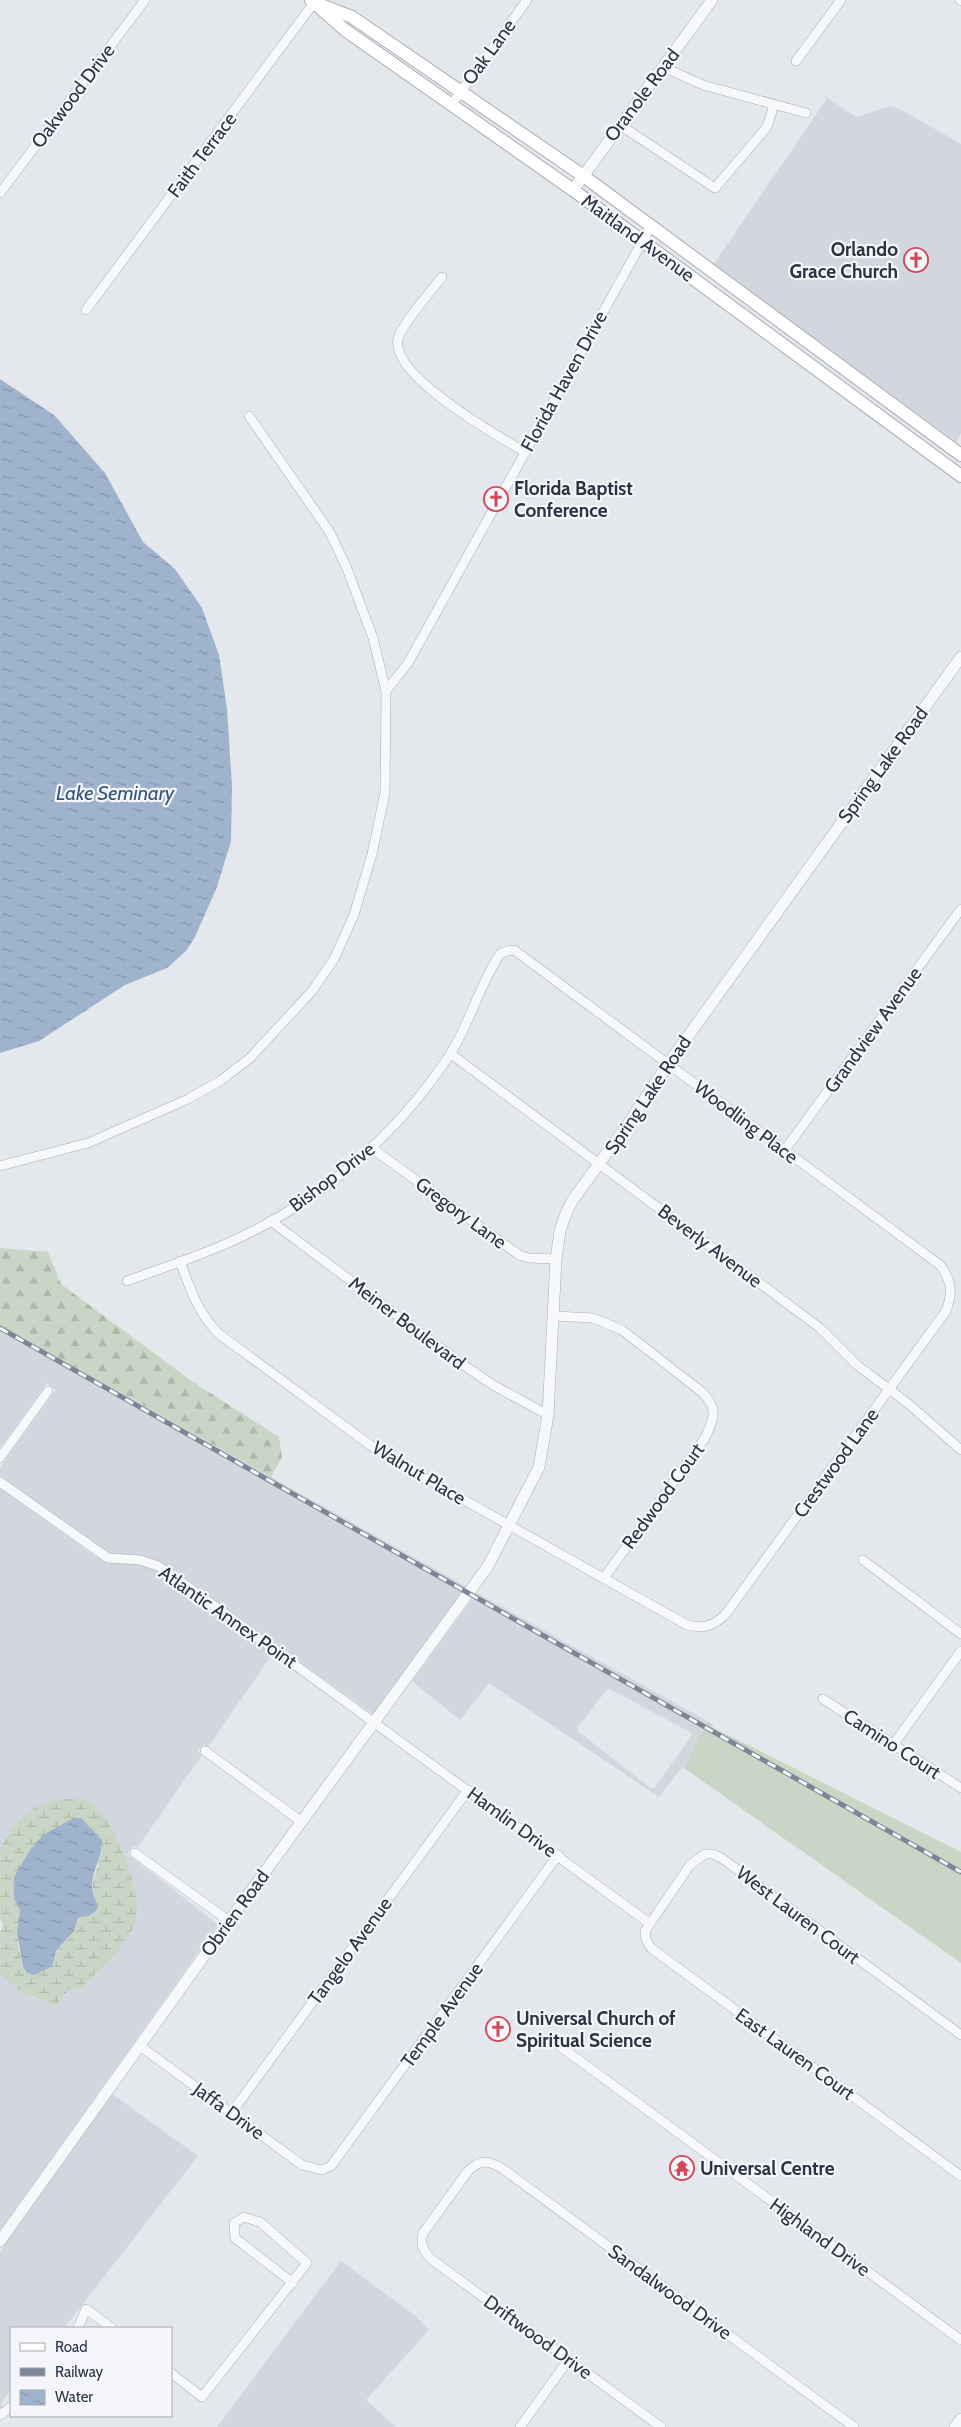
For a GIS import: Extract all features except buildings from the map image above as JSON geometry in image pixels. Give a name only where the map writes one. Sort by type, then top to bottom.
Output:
[{"type":"main road","name":"Maitland Avenue","points":[[314,1],[352,17],[461,90],[582,175],[961,455]]},
{"type":"main road","name":"Maitland Avenue","points":[[314,1],[344,30],[573,190],[961,476]]},
{"type":"main road","points":[[810,343],[817,370]]},
{"type":"street","name":"Oakwood Drive","points":[[0,193],[145,0]]},
{"type":"street","name":"Oak Lane","points":[[452,104],[527,0]]},
{"type":"street","name":"Oranole Road","points":[[573,190],[582,175],[712,0]]},
{"type":"street","points":[[796,61],[841,0]]},
{"type":"street","name":"Faith Terrace","points":[[86,310],[314,1]]},
{"type":"street","points":[[663,66],[703,85],[806,113]]},
{"type":"street","points":[[620,125],[715,188],[767,127],[774,105]]},
{"type":"street","name":"Florida Haven Drive","points":[[386,691],[408,663],[651,226]]},
{"type":"street","points":[[442,277],[398,339],[401,357],[440,397],[467,418],[525,452]]},
{"type":"street","points":[[0,1166],[88,1142],[188,1100],[250,1058],[312,991],[334,959],[354,915],[372,854],[385,793],[386,691],[373,638],[346,566],[329,531],[249,416]]},
{"type":"street","points":[[916,443],[926,429]]},
{"type":"street","name":"Spring Lake Road","points":[[473,1588],[510,1527],[539,1467],[548,1415],[556,1260],[560,1231],[565,1216],[579,1190],[600,1164],[668,1064],[961,657]]},
{"type":"street","name":"Grandview Avenue","points":[[784,1151],[961,908]]},
{"type":"street","name":"Woodling Place","points":[[507,950],[514,950],[522,955],[940,1265],[948,1276],[951,1286]]},
{"type":"street","name":"Bishop Drive","points":[[127,1281],[231,1242],[271,1221],[332,1183],[373,1148],[424,1092],[451,1054],[496,961],[500,954],[507,950]]},
{"type":"street","name":"Beverly Avenue","points":[[451,1054],[820,1328],[857,1364],[890,1389],[961,1450]]},
{"type":"street","name":"Gregory Lane","points":[[373,1148],[515,1252],[529,1258],[556,1260]]},
{"type":"street","name":"Meiner Boulevard","points":[[271,1221],[462,1364],[493,1385],[548,1415]]},
{"type":"street","name":"Walnut Place","points":[[180,1262],[196,1304],[207,1322],[219,1334],[370,1445],[510,1527],[687,1625],[705,1628]]},
{"type":"street","name":"Crestwood Lane","points":[[705,1628],[716,1624],[726,1615],[890,1389],[946,1311],[950,1300],[951,1286]]},
{"type":"street","name":"Redwood Court","points":[[554,1316],[593,1318],[622,1330],[702,1392],[711,1401],[714,1412],[712,1424],[705,1438],[604,1578]]},
{"type":"street","points":[[0,1458],[48,1390]]},
{"type":"street","name":"Atlantic Annex Point","points":[[0,1482],[108,1558],[140,1560],[164,1570],[375,1722]]},
{"type":"street","points":[[863,1560],[961,1634]]},
{"type":"street","name":"Obrien Road","points":[[0,2241],[228,1921],[473,1588]]},
{"type":"street","points":[[893,1745],[961,1650]]},
{"type":"street","name":"Camino Court","points":[[823,1699],[961,1788]]},
{"type":"street","name":"Hamlin Drive","points":[[375,1722],[649,1923]]},
{"type":"street","points":[[205,1751],[302,1822]]},
{"type":"street","name":"Tangelo Avenue","points":[[232,2112],[468,1790]]},
{"type":"street","points":[[135,1853],[228,1921]]},
{"type":"street","name":"West Lauren Court","points":[[649,1923],[690,1865],[705,1854],[714,1854],[961,2035]]},
{"type":"street","name":"Temple Avenue","points":[[322,2170],[331,2166],[337,2159],[558,1855]]},
{"type":"street","name":"East Lauren Court","points":[[649,1923],[645,1930],[646,1939],[651,1948],[961,2176]]},
{"type":"street","name":"Highland Drive","points":[[557,2044],[961,2340]]},
{"type":"street","name":"Jaffa Drive","points":[[140,2046],[302,2164],[322,2170]]},
{"type":"street","name":"Sandalwood Drive","points":[[421,2242],[428,2225],[468,2171],[477,2163],[490,2162],[503,2169],[854,2427]]},
{"type":"street","points":[[172,2374],[202,2397],[293,2283],[307,2263],[260,2222],[244,2217],[234,2223],[236,2238],[293,2283]]},
{"type":"street","name":"Driftwood Drive","points":[[421,2242],[424,2251],[431,2260],[662,2427]]},
{"type":"street","points":[[78,2327],[86,2309],[111,2327]]},
{"type":"street","points":[[520,2427],[569,2359]]},
{"type":"street","points":[[955,2427],[961,2419]]},
{"type":"shaded area","points":[[825,96],[856,117],[890,106],[900,109],[961,144],[961,433],[956,442],[713,265],[826,100]]},
{"type":"shaded area","points":[[0,1325],[467,1587],[373,1714],[282,1649],[280,1651],[276,1649],[208,1747],[204,1744],[198,1751],[202,1755],[137,1848],[133,1846],[127,1854],[218,1924],[0,2231],[0,1973],[18,1990],[56,2006],[69,1989],[81,1989],[125,1942],[138,1913],[133,1879],[12,1827],[0,1849],[0,1488],[95,1556],[101,1548],[0,1476],[0,1468],[56,1390],[47,1383],[0,1448]]},
{"type":"shaded area","points":[[477,1593],[707,1721],[684,1768],[682,1767],[659,1797],[489,1683],[460,1720],[412,1681]],"holes":[[[608,1688],[690,1732],[692,1735],[654,1788],[649,1787],[578,1731],[578,1727]]]},
{"type":"shaded area","points":[[112,2094],[198,2156],[65,2327],[10,2327],[10,2390],[1,2404],[3,2408],[0,2409],[0,2251]]},
{"type":"shaded area","points":[[341,2261],[416,2316],[429,2330],[366,2400],[396,2427],[217,2427]]},
{"type":"green space","points":[[0,1248],[48,1252],[61,1284],[190,1380],[279,1437],[282,1457],[271,1477],[0,1325]]},
{"type":"green space","points":[[707,1721],[713,1725],[712,1727],[961,1852],[961,1963],[684,1768]]},
{"type":"green space","points":[[54,1800],[87,1800],[97,1808],[115,1835],[123,1853],[135,1888],[137,1903],[134,1925],[122,1946],[81,1989],[69,1989],[56,2006],[18,1990],[0,1973],[0,1932],[3,1926],[0,1917],[0,1849],[12,1827],[34,1808]],"holes":[[[73,1818],[103,1850],[93,1881],[93,1891],[98,1907],[78,1918],[69,1938],[56,1951],[52,1967],[34,1975],[27,1973],[23,1967],[18,1945],[20,1909],[67,1823]]]},
{"type":"water","name":"Lake Seminary","points":[[0,379],[54,415],[105,473],[143,542],[175,569],[202,608],[219,655],[227,709],[232,786],[231,841],[217,887],[195,937],[186,951],[167,968],[125,985],[39,1041],[0,1053]]},
{"type":"water","points":[[73,1818],[81,1818],[102,1840],[92,1886],[98,1907],[92,1914],[78,1918],[74,1931],[56,1951],[52,1967],[34,1975],[27,1973],[23,1967],[17,1933],[20,1910],[14,1899],[14,1877],[30,1850],[43,1835]]},
{"type":"railway","points":[[0,1328],[961,1872]]},
{"type":"place","name":"Orlando Grace Church","points":[[916,260]]},
{"type":"place","name":"Florida Baptist Conference","points":[[496,499]]},
{"type":"place","name":"Universal Church of Spiritual Science","points":[[498,2029]]},
{"type":"place","name":"Universal Centre","points":[[682,2168]]}]
